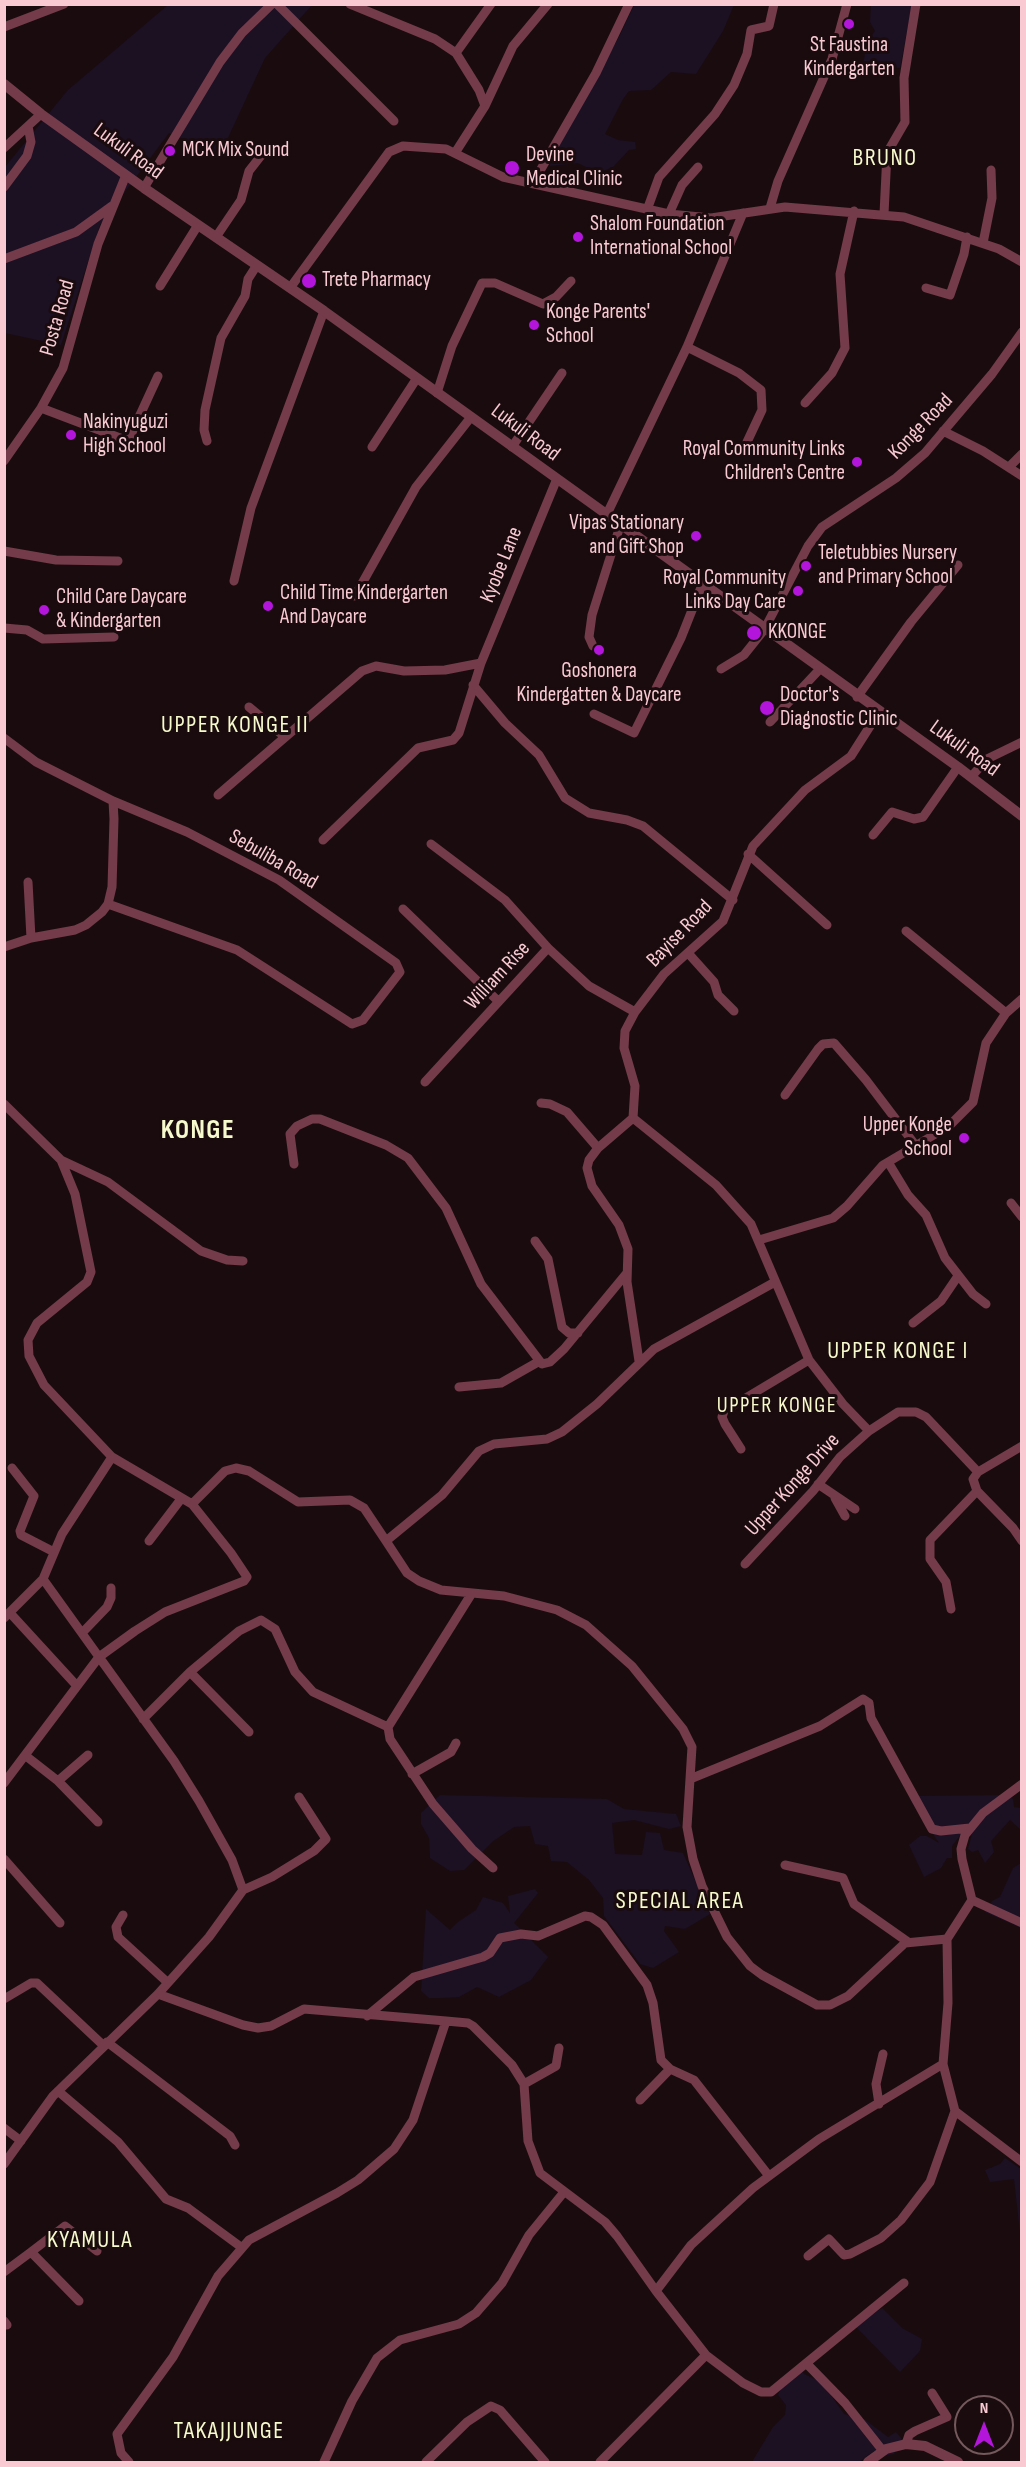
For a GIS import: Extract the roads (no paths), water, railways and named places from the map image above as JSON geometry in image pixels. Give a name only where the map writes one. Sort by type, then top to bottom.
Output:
[{"type":"street","points":[[4,27],[64,4]]},
{"type":"street","points":[[144,188],[220,62],[242,33],[272,4]]},
{"type":"street","points":[[277,4],[393,121]]},
{"type":"street","points":[[350,4],[435,39],[456,53],[479,90],[485,106]]},
{"type":"street","points":[[456,53],[491,4]]},
{"type":"street","points":[[455,153],[485,106],[513,46],[548,4]]},
{"type":"street","points":[[533,183],[596,73],[629,4]]},
{"type":"street","points":[[646,210],[659,177],[715,114],[734,85],[747,54],[751,30],[756,27],[769,26],[774,4]]},
{"type":"street","points":[[770,208],[778,181],[832,59],[847,4]]},
{"type":"street","points":[[884,214],[887,153],[905,122],[904,78],[916,4]]},
{"type":"street","name":"Lukuli Road","points":[[4,84],[41,114],[144,188],[324,311],[556,481],[958,767],[1022,816]]},
{"type":"street","points":[[4,148],[41,114]]},
{"type":"street","points":[[4,187],[27,156],[31,142],[28,126]]},
{"type":"street","points":[[291,288],[389,152],[410,146],[437,148],[455,153],[503,177],[669,214],[711,218],[770,208],[854,211],[921,221],[983,243],[1022,262]]},
{"type":"street","points":[[216,237],[241,200],[249,171],[267,148]]},
{"type":"street","points":[[669,214],[682,185],[698,167]]},
{"type":"street","points":[[983,243],[992,198],[991,170]]},
{"type":"street","name":"Posta Road","points":[[4,461],[9,442],[41,408],[63,368],[112,206],[126,175]]},
{"type":"street","points":[[4,259],[76,232],[112,206]]},
{"type":"street","points":[[805,403],[832,373],[845,348],[840,274],[854,211]]},
{"type":"street","points":[[606,516],[687,347],[743,213]]},
{"type":"street","points":[[160,286],[198,225]]},
{"type":"street","points":[[926,288],[950,295],[964,254],[967,237]]},
{"type":"street","points":[[207,441],[204,430],[205,410],[221,338],[245,296],[248,279],[257,265]]},
{"type":"street","points":[[437,393],[452,346],[482,284],[495,283],[543,304],[556,297],[571,281]]},
{"type":"street","points":[[234,581],[251,508],[324,311]]},
{"type":"street","name":"Konge Road","points":[[721,669],[744,655],[764,630],[808,546],[822,527],[911,467],[992,374],[1022,332]]},
{"type":"street","points":[[687,347],[739,373],[761,390],[762,410],[747,442]]},
{"type":"street","points":[[512,447],[562,374]]},
{"type":"street","points":[[41,408],[128,441],[158,376]]},
{"type":"street","points":[[372,447],[417,378]]},
{"type":"street","points":[[356,596],[416,487],[471,417]]},
{"type":"street","points":[[943,431],[1022,476]]},
{"type":"street","points":[[1009,467],[1022,454]]},
{"type":"street","name":"Kyobe Lane","points":[[323,840],[418,748],[453,740],[459,733],[481,663],[556,481]]},
{"type":"street","points":[[593,646],[589,637],[592,615],[620,526]]},
{"type":"street","points":[[4,550],[56,560],[118,561]]},
{"type":"street","points":[[857,697],[912,622],[958,565]]},
{"type":"street","points":[[594,714],[634,733],[681,638],[702,585]]},
{"type":"street","points":[[4,628],[27,630],[43,639],[114,637]]},
{"type":"street","points":[[218,795],[356,676],[371,667],[404,671],[445,670],[481,663]]},
{"type":"street","points":[[770,722],[819,670]]},
{"type":"street","points":[[473,685],[505,723],[538,755],[565,798],[589,813],[627,820],[643,826],[733,900]]},
{"type":"street","points":[[249,708],[285,737]]},
{"type":"street","name":"Bayise Road","points":[[633,1118],[635,1086],[624,1048],[625,1031],[635,1012],[664,974],[723,921],[733,900],[748,854],[805,790],[850,756],[879,712]]},
{"type":"street","name":"Sebuliba Road","points":[[4,738],[36,762],[113,801],[187,832],[279,880],[396,963],[400,972],[363,1020],[352,1024],[345,1023],[237,950],[108,903]]},
{"type":"street","points":[[970,777],[987,759],[1022,742]]},
{"type":"street","points":[[873,835],[892,812],[914,819],[923,817],[958,767]]},
{"type":"street","points":[[4,947],[31,938],[75,930],[96,918],[108,903],[112,887],[113,801]]},
{"type":"street","points":[[430,844],[505,900],[548,948]]},
{"type":"street","points":[[748,854],[827,925]]},
{"type":"street","points":[[28,882],[31,938]]},
{"type":"street","points":[[403,909],[498,1001]]},
{"type":"street","points":[[906,931],[1006,1013]]},
{"type":"street","name":"William Rise","points":[[425,1082],[548,948],[589,986],[635,1012]]},
{"type":"street","points":[[688,953],[714,982],[718,995],[734,1011]]},
{"type":"street","points":[[759,1239],[833,1218],[888,1162],[949,1126],[973,1102],[986,1043],[1006,1013],[1022,999]]},
{"type":"street","points":[[785,1095],[818,1049],[823,1044],[834,1043],[866,1080],[916,1146]]},
{"type":"street","points":[[541,1103],[559,1107],[567,1112],[598,1148]]},
{"type":"street","points":[[4,1104],[61,1160],[108,1182],[201,1251],[227,1260],[243,1260]]},
{"type":"street","points":[[633,1118],[598,1148],[589,1160],[588,1175],[623,1234],[629,1255],[626,1274],[639,1361]]},
{"type":"street","name":"Upper Konge Drive","points":[[633,1118],[716,1185],[740,1211],[759,1239],[809,1360],[843,1404],[869,1431]]},
{"type":"street","points":[[294,1164],[290,1134],[297,1126],[312,1119],[320,1119],[386,1145],[408,1158],[446,1208],[481,1284],[538,1362]]},
{"type":"street","points":[[4,1784],[99,1658],[135,1630],[165,1612],[244,1581],[247,1577],[192,1504],[112,1457],[44,1385],[29,1356],[28,1340],[37,1323],[87,1282],[90,1275],[75,1194],[61,1160]]},
{"type":"street","points":[[888,1162],[908,1195],[926,1215],[945,1258],[973,1294],[986,1304]]},
{"type":"street","points":[[1011,1203],[1022,1217]]},
{"type":"street","points":[[535,1241],[548,1259],[562,1327],[569,1333],[578,1333]]},
{"type":"street","points":[[459,1387],[501,1383],[538,1362],[550,1362],[578,1333],[626,1274]]},
{"type":"street","points":[[913,1323],[941,1301],[958,1276]]},
{"type":"street","points":[[386,1541],[442,1495],[479,1451],[494,1444],[547,1439],[562,1432],[597,1404],[639,1361],[678,1334],[775,1282]]},
{"type":"street","points":[[741,1449],[722,1418],[724,1411],[809,1360]]},
{"type":"street","name":"Upper Konge Drive","points":[[745,1564],[818,1484],[840,1456],[869,1431],[898,1412],[916,1412],[926,1417],[978,1472]]},
{"type":"street","points":[[1022,1446],[978,1472],[974,1479],[977,1491],[1013,1528],[1022,1541]]},
{"type":"street","points":[[77,1686],[8,1616],[43,1579],[62,1534],[112,1457]]},
{"type":"street","points":[[12,1468],[34,1496],[20,1531],[21,1535],[54,1552]]},
{"type":"street","points":[[192,1504],[225,1472],[242,1468],[298,1502],[338,1499],[357,1502],[407,1573],[419,1581],[441,1590],[519,1599],[557,1610],[598,1634],[632,1666],[690,1739],[693,1756],[687,1827],[693,1859],[702,1886],[727,1937],[750,1966],[800,1998],[817,2005],[830,2005],[864,1983],[908,1942],[947,1939]]},
{"type":"street","points":[[818,1484],[855,1509]]},
{"type":"street","points":[[951,1609],[946,1582],[930,1559],[930,1540],[977,1491]]},
{"type":"street","points":[[832,1493],[845,1516]]},
{"type":"street","points":[[149,1541],[181,1499]]},
{"type":"street","points":[[43,1579],[174,1761],[218,1834],[243,1890]]},
{"type":"street","points":[[82,1633],[107,1607],[111,1598],[111,1588]]},
{"type":"street","points":[[472,1593],[388,1727],[390,1739],[412,1774],[462,1838],[494,1868]]},
{"type":"street","points":[[143,1719],[190,1672],[247,1625],[265,1621],[275,1629],[295,1672],[313,1692],[388,1727]]},
{"type":"street","points":[[190,1672],[249,1732]]},
{"type":"street","points":[[690,1779],[820,1726],[863,1699],[869,1703],[871,1718],[932,1829],[941,1831],[970,1828]]},
{"type":"street","points":[[412,1774],[451,1752],[456,1743]]},
{"type":"street","points":[[58,1781],[88,1755]]},
{"type":"street","points":[[26,1756],[58,1781],[98,1822]]},
{"type":"street","points":[[808,2256],[829,2239],[844,2255],[881,2238],[902,2220],[930,2182],[955,2111],[943,2064],[948,2003],[947,1939],[972,1900],[961,1849],[970,1828],[983,1813],[1022,1784]]},
{"type":"street","points":[[4,2164],[58,2091],[158,1994],[209,1937],[243,1890],[255,1886],[314,1851],[326,1839],[299,1797]]},
{"type":"street","points":[[4,1859],[60,1923]]},
{"type":"street","points":[[785,1865],[843,1878],[854,1904],[908,1942]]},
{"type":"street","points":[[972,1900],[1022,1923]]},
{"type":"street","points":[[123,1916],[116,1927],[118,1937],[167,1982]]},
{"type":"street","points":[[367,2016],[414,1977],[483,1957],[490,1953],[500,1938],[521,1934],[538,1936],[585,1916],[591,1917],[603,1925],[646,1985],[653,2003],[661,2060],[670,2069],[694,2080],[769,2176]]},
{"type":"street","points":[[4,1999],[31,1983],[37,1983],[106,2044],[230,2136],[235,2145]]},
{"type":"street","points":[[158,1994],[258,2028],[271,2026],[304,2009],[446,2021],[473,2026],[512,2065],[524,2084],[526,2132],[535,2164],[547,2180],[610,2228],[706,2355],[743,2383],[767,2392],[779,2387],[904,2283]]},
{"type":"street","points":[[129,2463],[121,2453],[117,2434],[173,2357],[207,2291],[241,2247],[258,2234],[304,2213],[358,2180],[394,2149],[413,2120],[446,2021]]},
{"type":"street","points":[[524,2084],[556,2066],[559,2048]]},
{"type":"street","points":[[879,2104],[876,2084],[883,2054]]},
{"type":"street","points":[[656,2291],[691,2245],[733,2205],[769,2176],[819,2139],[943,2064]]},
{"type":"street","points":[[640,2100],[670,2069]]},
{"type":"street","points":[[58,2091],[118,2142],[166,2199],[188,2208],[241,2247]]},
{"type":"street","points":[[955,2111],[1022,2162]]},
{"type":"street","points":[[4,2128],[21,2141]]},
{"type":"street","points":[[324,2463],[352,2401],[377,2358],[400,2340],[451,2327],[476,2313],[502,2283],[529,2235],[564,2192]]},
{"type":"street","points":[[4,2272],[65,2226],[97,2251]]},
{"type":"street","points":[[31,2253],[79,2301]]},
{"type":"street","points":[[600,2463],[706,2355]]},
{"type":"street","points":[[807,2364],[845,2403],[883,2451]]},
{"type":"street","points":[[906,2444],[909,2435],[915,2431],[947,2417],[932,2394]]},
{"type":"street","points":[[426,2463],[467,2422],[491,2406],[500,2410],[545,2463]]},
{"type":"street","points":[[868,2463],[883,2451],[906,2444],[925,2446],[958,2463]]},
{"type":"place","name":"St Faustina Kindergarten","points":[[849,24]]},
{"type":"place","name":"MCK Mix Sound","points":[[170,151]]},
{"type":"place","name":"Devine Medical Clinic","points":[[512,168]]},
{"type":"place","name":"Shalom Foundation International School","points":[[578,237]]},
{"type":"place","name":"Trete Pharmacy","points":[[309,281]]},
{"type":"place","name":"Konge Parents' School","points":[[534,325]]},
{"type":"place","name":"Nakinyuguzi High School","points":[[71,435]]},
{"type":"place","name":"Royal Community Links Children's Centre","points":[[857,462]]},
{"type":"place","name":"Vipas Stationary and Gift Shop","points":[[696,536]]},
{"type":"place","name":"Teletubbies Nursery and Primary School","points":[[806,566]]},
{"type":"place","name":"Royal Community Links Day Care","points":[[798,591]]},
{"type":"place","name":"Child Time Kindergarten And Daycare","points":[[268,606]]},
{"type":"place","name":"Child Care Daycare & Kindergarten","points":[[44,610]]},
{"type":"place","name":"KKONGE","points":[[754,633]]},
{"type":"place","name":"Goshonera Kindergatten & Daycare","points":[[599,650]]},
{"type":"place","name":"Doctor's Diagnostic Clinic","points":[[767,708]]},
{"type":"place","name":"Upper Konge School","points":[[964,1138]]},
{"type":"district","name":"BRUNO","points":[[885,159]]},
{"type":"district","name":"UPPER KONGE II","points":[[235,726]]},
{"type":"district","name":"KONGE","points":[[198,1131]]},
{"type":"district","name":"UPPER KONGE I","points":[[898,1352]]},
{"type":"district","name":"UPPER KONGE","points":[[777,1406]]},
{"type":"district","name":"SPECIAL AREA","points":[[680,1902]]},
{"type":"district","name":"KYAMULA","points":[[90,2241]]},
{"type":"district","name":"TAKAJJUNGE","points":[[229,2432]]}]
